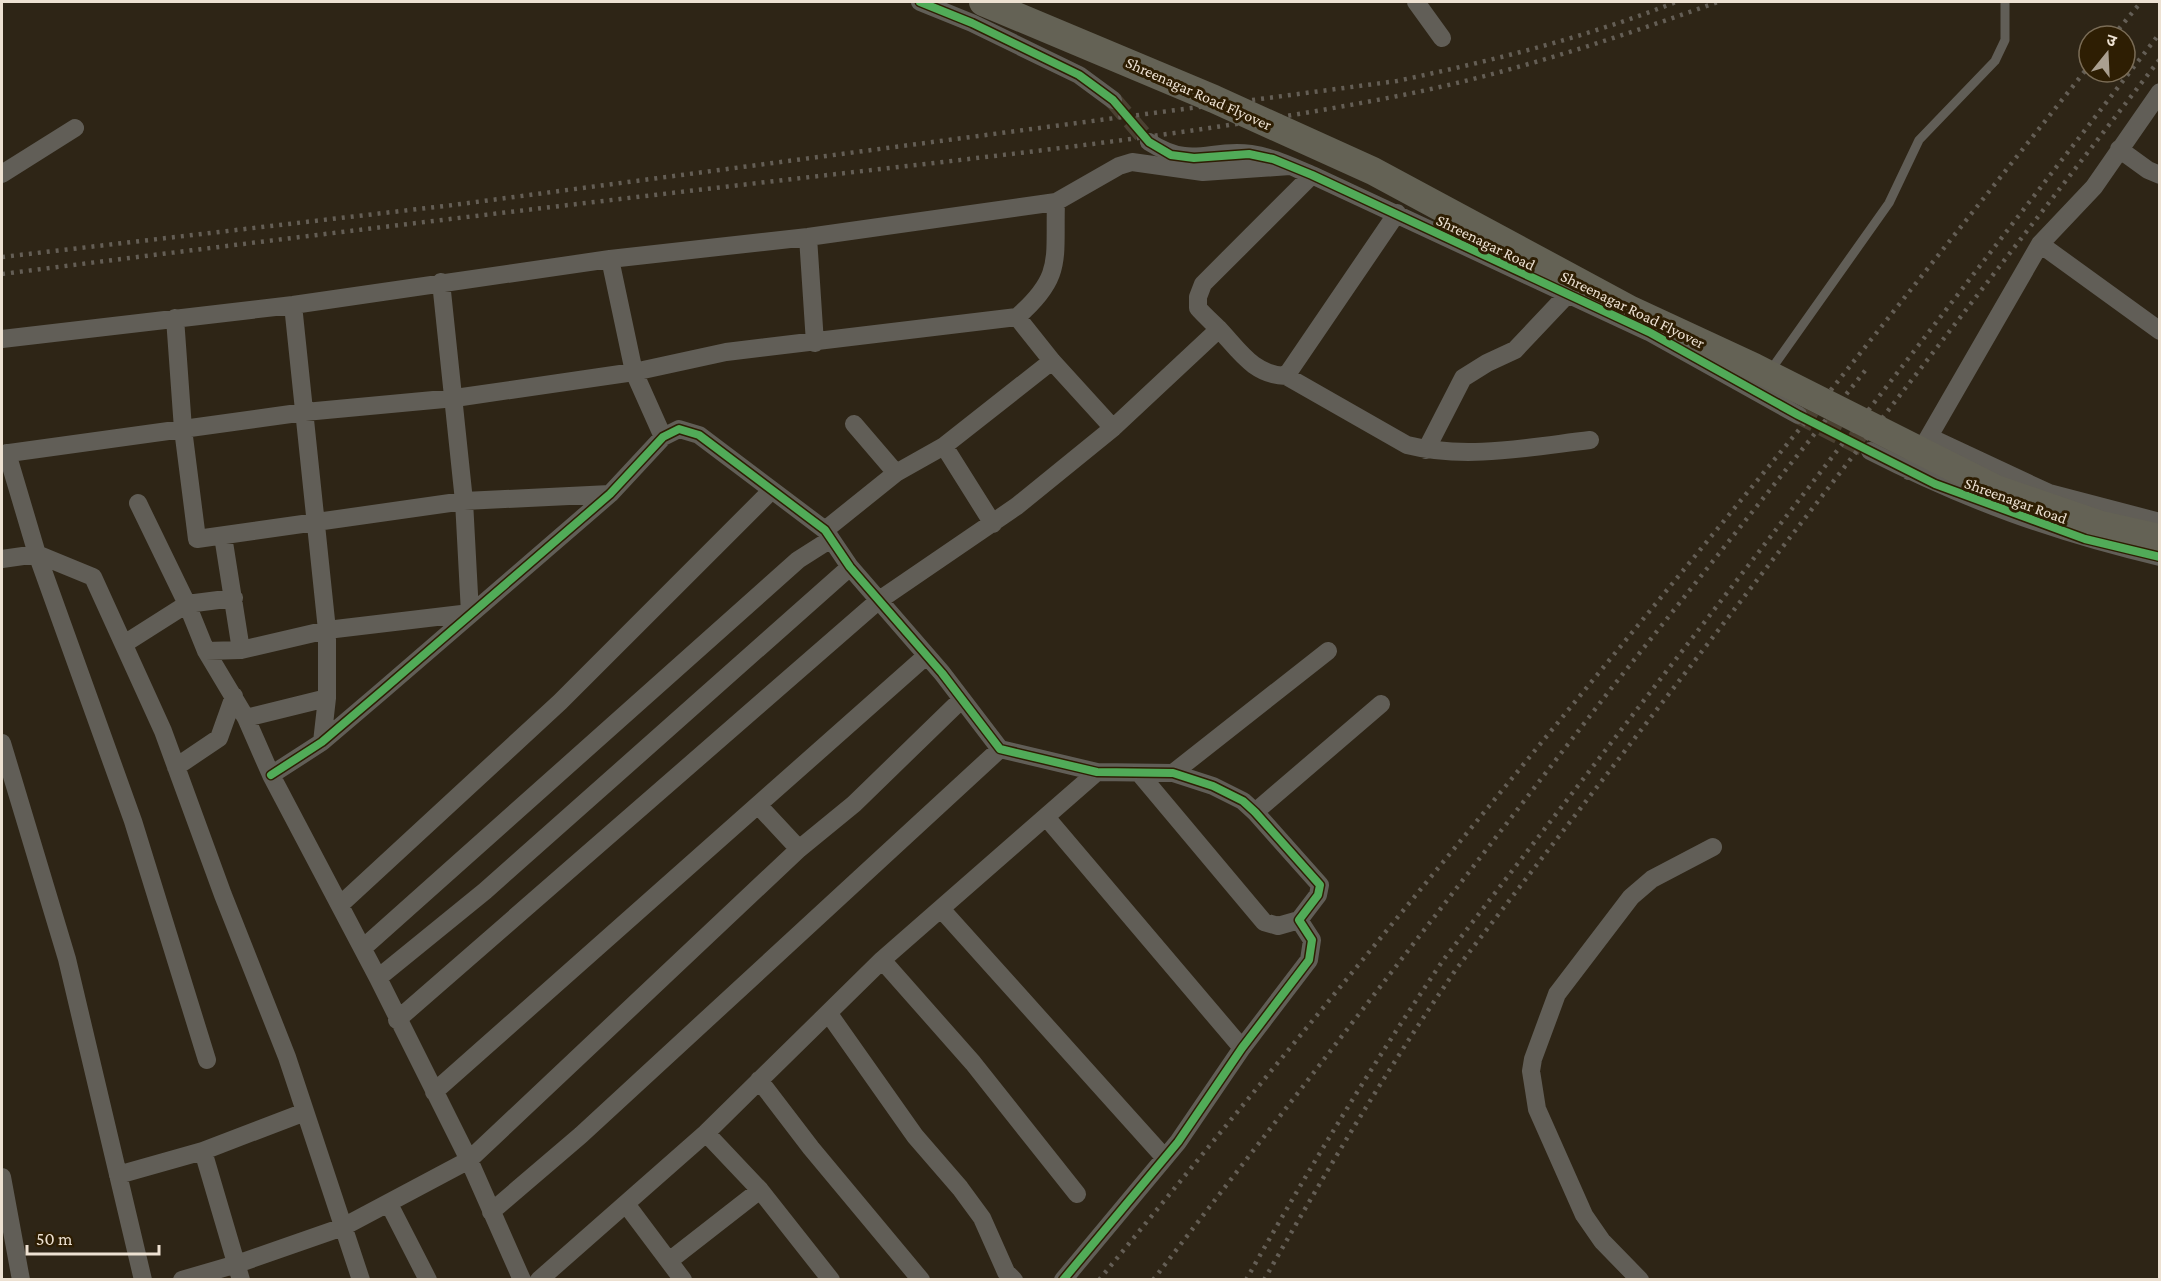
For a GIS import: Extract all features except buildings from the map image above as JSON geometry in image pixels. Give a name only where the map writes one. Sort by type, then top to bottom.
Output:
[{"type":"highway","name":"Shreenagar Road Flyover","points":[[978,12],[1203,94],[1373,171],[1631,310],[1754,367],[1996,489],[2091,522],[2160,538]]},
{"type":"street","points":[[920,2],[978,12],[1079,75],[1113,100]]},
{"type":"street","points":[[978,12],[1003,2]]},
{"type":"street","points":[[1416,2],[1442,38]]},
{"type":"street","points":[[1909,471],[2040,244],[2094,187],[2160,92]]},
{"type":"street","points":[[2,174],[75,128]]},
{"type":"street","name":"Shreenagar Road","points":[[1149,142],[1171,156],[1194,158],[1249,154],[1312,175],[1397,213],[1566,296],[1649,332],[1798,414]]},
{"type":"street","points":[[2120,149],[2148,170],[2160,175]]},
{"type":"street","points":[[2,339],[293,305],[610,259],[808,237],[1056,202],[1119,166],[1132,162],[1203,172],[1290,166]]},
{"type":"street","points":[[1312,175],[1203,284],[1198,297],[1198,308],[1242,357],[1262,371],[1274,376],[1286,376],[1407,445],[1426,450],[1502,451],[1590,440]]},
{"type":"street","points":[[207,1060],[133,821],[37,554],[4,453],[305,411],[455,398],[634,372],[726,352],[815,344],[1017,317],[1039,298],[1053,275],[1056,202]]},
{"type":"street","points":[[1286,376],[1397,213]]},
{"type":"street","points":[[808,237],[815,344]]},
{"type":"street","points":[[2040,244],[2160,331]]},
{"type":"street","points":[[610,259],[634,372],[663,437]]},
{"type":"street","points":[[441,282],[455,398],[464,501],[470,613]]},
{"type":"street","points":[[1426,450],[1463,378],[1487,363],[1515,350],[1566,296]]},
{"type":"street","points":[[293,305],[327,630],[327,698],[322,742]]},
{"type":"street","points":[[1017,317],[1052,361],[1113,428]]},
{"type":"street","points":[[175,318],[183,429],[196,539],[316,524],[464,501],[610,494]]},
{"type":"street","points":[[397,1020],[878,601],[993,524],[1113,428],[1219,329]]},
{"type":"street","points":[[363,948],[896,473],[944,446],[1052,361]]},
{"type":"street","points":[[854,423],[896,473]]},
{"type":"street","points":[[271,775],[322,742],[610,494],[663,437],[680,429],[699,435],[828,534],[850,567],[926,656],[1000,749],[1097,772],[1139,772],[1173,773],[1213,786],[1243,801],[1256,812],[1320,885],[1318,895],[1299,920],[1278,926],[1263,922],[1139,772]]},
{"type":"street","points":[[1929,437],[2049,493],[2160,522]]},
{"type":"street","points":[[944,446],[993,524]]},
{"type":"street","name":"Shreenagar Road","points":[[1870,452],[1968,498],[2085,539],[2160,556]]},
{"type":"street","points":[[340,905],[560,702],[771,491]]},
{"type":"street","points":[[138,502],[206,651],[246,718],[271,775],[363,948],[469,1160],[522,1280]]},
{"type":"street","points":[[223,536],[241,650]]},
{"type":"street","points":[[2,559],[37,554],[93,577],[176,766],[287,1057],[360,1280]]},
{"type":"street","points":[[378,978],[485,891],[850,567]]},
{"type":"street","points":[[124,644],[186,604],[234,598]]},
{"type":"street","points":[[206,651],[241,650],[327,630],[470,613]]},
{"type":"street","points":[[1173,773],[1328,651]]},
{"type":"street","points":[[434,1092],[926,656]]},
{"type":"street","points":[[176,766],[219,738],[234,696]]},
{"type":"street","points":[[246,718],[327,698]]},
{"type":"street","points":[[182,1280],[239,1272],[343,1227],[469,1160],[799,849],[854,804],[961,700]]},
{"type":"street","points":[[1256,812],[1381,704]]},
{"type":"street","points":[[2,743],[10,807],[67,959],[143,1280]]},
{"type":"street","points":[[491,1212],[581,1135],[1000,749]]},
{"type":"street","points":[[539,1280],[706,1133],[882,960],[942,910],[1097,772]]},
{"type":"street","points":[[758,806],[799,849]]},
{"type":"street","points":[[1046,817],[1242,1048]]},
{"type":"street","points":[[1640,1280],[1602,1241],[1584,1215],[1537,1109],[1531,1071],[1533,1059],[1557,994],[1631,897],[1652,879],[1713,847]]},
{"type":"street","points":[[942,910],[1164,1157]]},
{"type":"street","points":[[1063,1280],[1178,1142],[1242,1048],[1309,960],[1312,940],[1299,920]]},
{"type":"street","points":[[882,960],[973,1063],[1077,1194]]},
{"type":"street","points":[[829,1014],[915,1136],[960,1188],[982,1218],[1006,1272],[1014,1280]]},
{"type":"street","points":[[759,1080],[811,1148],[921,1280]]},
{"type":"street","points":[[118,1175],[203,1151],[305,1113]]},
{"type":"street","points":[[706,1133],[760,1190],[831,1280]]},
{"type":"street","points":[[203,1151],[239,1272]]},
{"type":"street","points":[[2,1177],[4,1198],[21,1280]]},
{"type":"street","points":[[669,1261],[760,1190]]},
{"type":"street","points":[[389,1204],[428,1280]]},
{"type":"street","points":[[626,1204],[682,1280]]},
{"type":"lane","points":[[1755,391],[1819,306],[1889,203],[1919,140],[1995,61],[2005,40],[2005,2]]},
{"type":"tunnel","points":[[1113,100],[1149,142]]},
{"type":"tunnel","points":[[1798,415],[1870,451]]},
{"type":"railway","points":[[2,257],[453,205],[1397,81],[1539,47],[1607,27],[1676,2]]},
{"type":"railway","points":[[2,274],[490,214],[1019,153],[1253,121],[1448,85],[1526,65],[1718,2]]},
{"type":"railway","points":[[2123,24],[2141,2]]},
{"type":"railway","points":[[1246,1280],[1342,1117],[1444,959],[2160,33]]},
{"type":"railway","points":[[1264,1280],[1357,1122],[1457,968],[2160,59]]},
{"type":"railway","points":[[1099,1280],[1807,420],[2077,81]]},
{"type":"railway","points":[[1153,1280],[1610,690],[1868,367]]},
{"type":"cycle path","points":[[920,2],[972,23],[1079,75],[1113,100],[1149,142],[1171,155],[1194,158],[1249,154],[1273,159],[1649,332],[1798,415],[1935,484],[2085,539],[2160,557]]},
{"type":"cycle path","points":[[271,775],[322,742],[383,690],[610,494],[663,437],[679,429],[699,435],[825,530],[850,567],[942,673],[1000,749],[1097,772],[1173,773],[1213,786],[1243,801],[1255,812],[1320,885],[1318,895],[1299,920],[1312,940],[1309,960],[1242,1048],[1178,1142],[1063,1280]]}]
